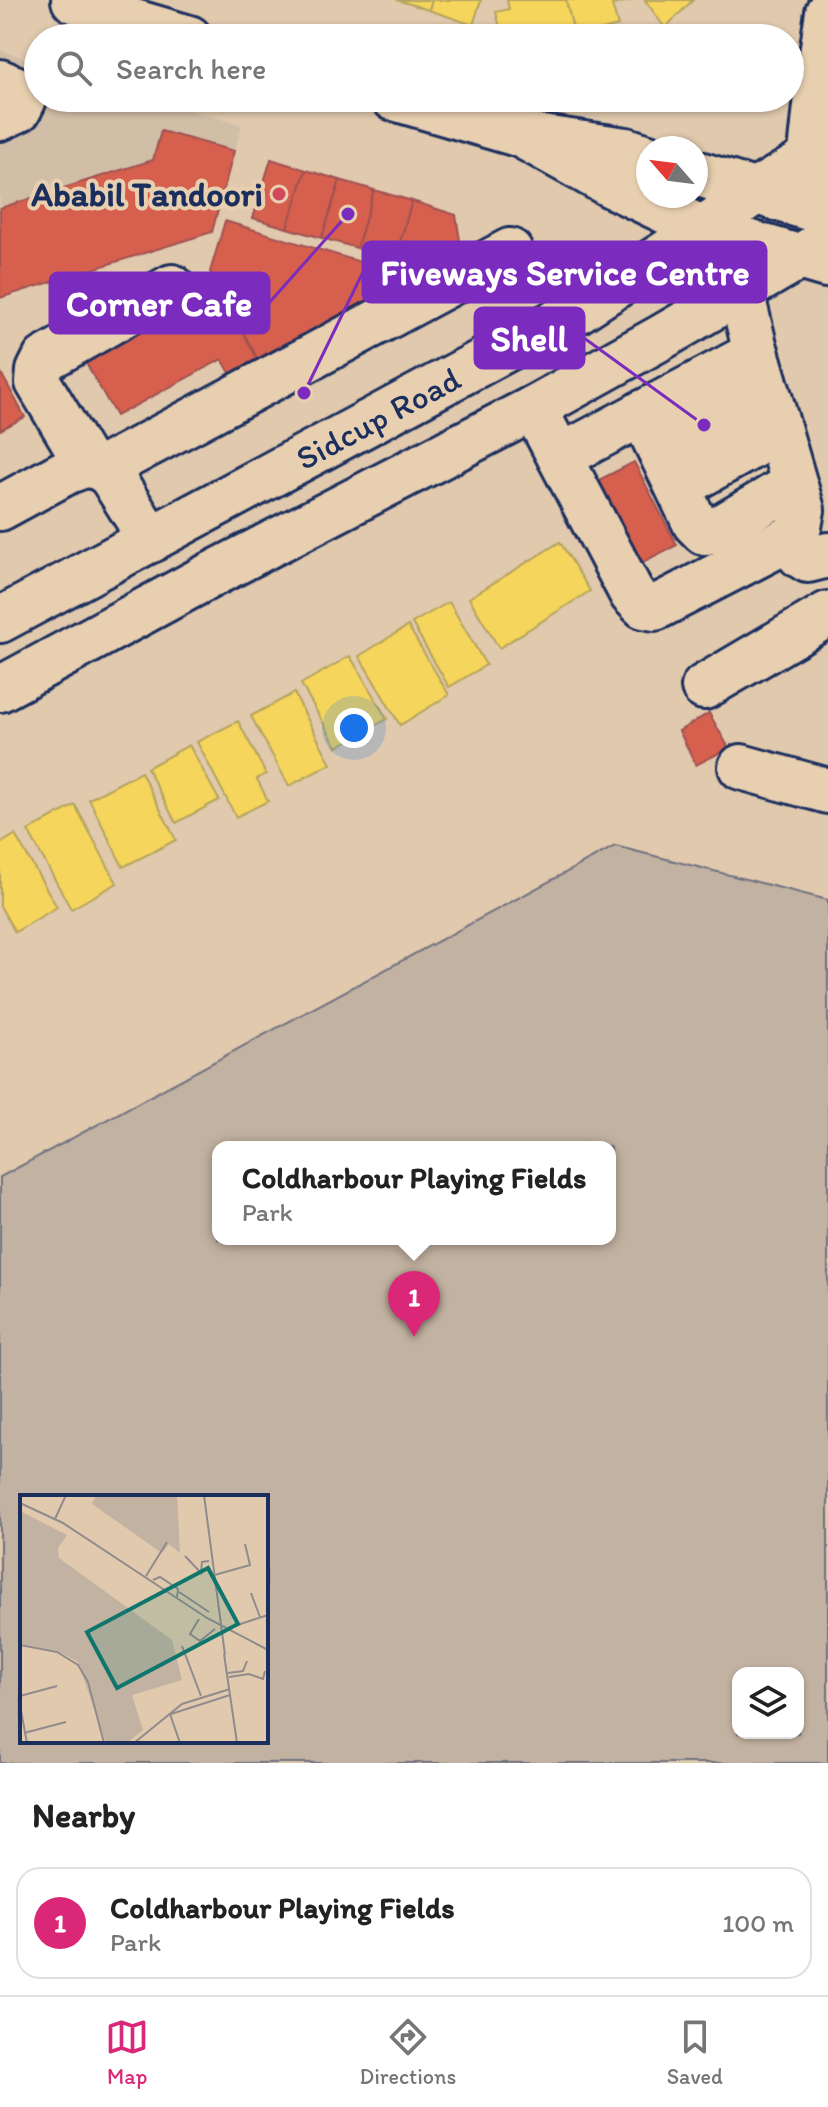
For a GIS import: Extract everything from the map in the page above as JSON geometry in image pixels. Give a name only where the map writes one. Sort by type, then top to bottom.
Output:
[{"type":"main road","points":[[74,0],[116,8],[155,24]]},
{"type":"main road","points":[[818,237],[819,154],[828,12]]},
{"type":"main road","points":[[0,82],[17,89],[24,99],[19,109],[0,118]]},
{"type":"main road","points":[[442,112],[521,135],[636,153]]},
{"type":"main road","points":[[521,135],[611,185],[703,229],[818,237]]},
{"type":"main road","name":"Sidcup Road","points":[[0,620],[577,311],[756,191],[819,154]]},
{"type":"main road","points":[[708,177],[756,191],[818,237]]},
{"type":"main road","name":"Sidcup Road","points":[[0,689],[205,578],[534,408],[741,291],[818,237]]},
{"type":"main road","points":[[0,508],[68,471],[95,466],[510,251]]},
{"type":"main road","points":[[151,540],[111,476],[95,466],[38,382],[45,359],[172,287]]},
{"type":"main road","points":[[534,408],[632,594],[644,606],[655,608],[810,546],[799,527],[802,510],[741,291]]},
{"type":"main road","points":[[560,457],[669,468],[775,420]]},
{"type":"main road","points":[[669,468],[775,420]]},
{"type":"main road","points":[[669,468],[775,420]]},
{"type":"main road","points":[[704,687],[828,614]]},
{"type":"main road","points":[[741,767],[828,791]]},
{"type":"shaded area","points":[[0,50],[24,58],[24,112],[197,112],[242,125],[212,232],[0,295]]},
{"type":"shaded area","points":[[615,846],[828,900],[828,1763],[0,1763],[0,1177]]},
{"type":"building: Homes","points":[[397,0],[432,0],[429,10]]},
{"type":"building: Homes","points":[[432,0],[481,0],[473,24],[429,10]]},
{"type":"building: Homes","points":[[507,0],[566,0],[572,24],[499,24],[496,12],[509,9]]},
{"type":"building: Homes","points":[[566,0],[633,0],[612,5],[617,24],[572,24]]},
{"type":"building: Homes","points":[[645,0],[693,0],[669,24],[662,24]]},
{"type":"building: Homes","points":[[560,542],[590,591],[499,648],[469,598]]},
{"type":"building: Homes","points":[[449,602],[486,665],[449,687],[412,623]]},
{"type":"building: Homes","points":[[408,626],[449,695],[400,725],[359,656]]},
{"type":"building: Homes","points":[[350,656],[387,719],[337,747],[301,684]]},
{"type":"building: Homes","points":[[294,693],[331,764],[289,786],[251,716]]},
{"type":"building: Homes","points":[[238,721],[266,774],[257,779],[268,801],[236,817],[197,742]]},
{"type":"building: Homes","points":[[189,745],[219,800],[176,823],[147,768]]},
{"type":"building: Homes","points":[[141,772],[176,840],[123,867],[89,799]]},
{"type":"building: Homes","points":[[75,805],[117,883],[71,909],[28,831]]},
{"type":"building: Homes","points":[[15,835],[57,907],[15,932],[0,906],[0,844]]},
{"type":"building: Shops","points":[[161,131],[234,151],[212,232],[0,298],[0,208],[153,160]]},
{"type":"building: Shops","name":"Ababil Tandoori","points":[[271,159],[306,170],[287,228],[253,218]]},
{"type":"building: Shops","points":[[306,170],[340,180],[322,238],[287,228]]},
{"type":"building: Shops","points":[[340,180],[374,190],[357,248],[322,238]]},
{"type":"building: Shops","points":[[374,190],[412,201],[400,242],[380,255],[357,248]]},
{"type":"building: Shops","points":[[412,201],[456,215],[462,253],[258,360],[210,272],[225,221],[380,268],[395,260]]},
{"type":"building: Shops","points":[[219,288],[258,360],[232,376],[222,359],[116,416],[86,363]]},
{"type":"building: Shops","points":[[0,371],[25,417],[0,430]]},
{"type":"building: Shops","points":[[634,462],[677,545],[631,568],[589,485]]},
{"type":"building: Shops","points":[[709,713],[729,748],[696,765],[679,731]]},
{"type":"place","name":"Ababil Tandoori","points":[[279,194]]},
{"type":"place","name":"Corner Cafe","points":[[348,214]]},
{"type":"place","name":"Fiveways Service Centre","points":[[304,393]]},
{"type":"place","name":"Shell","points":[[704,425]]},
{"type":"place","name":"Coldharbour Playing Fields","points":[[414,1337]]}]
